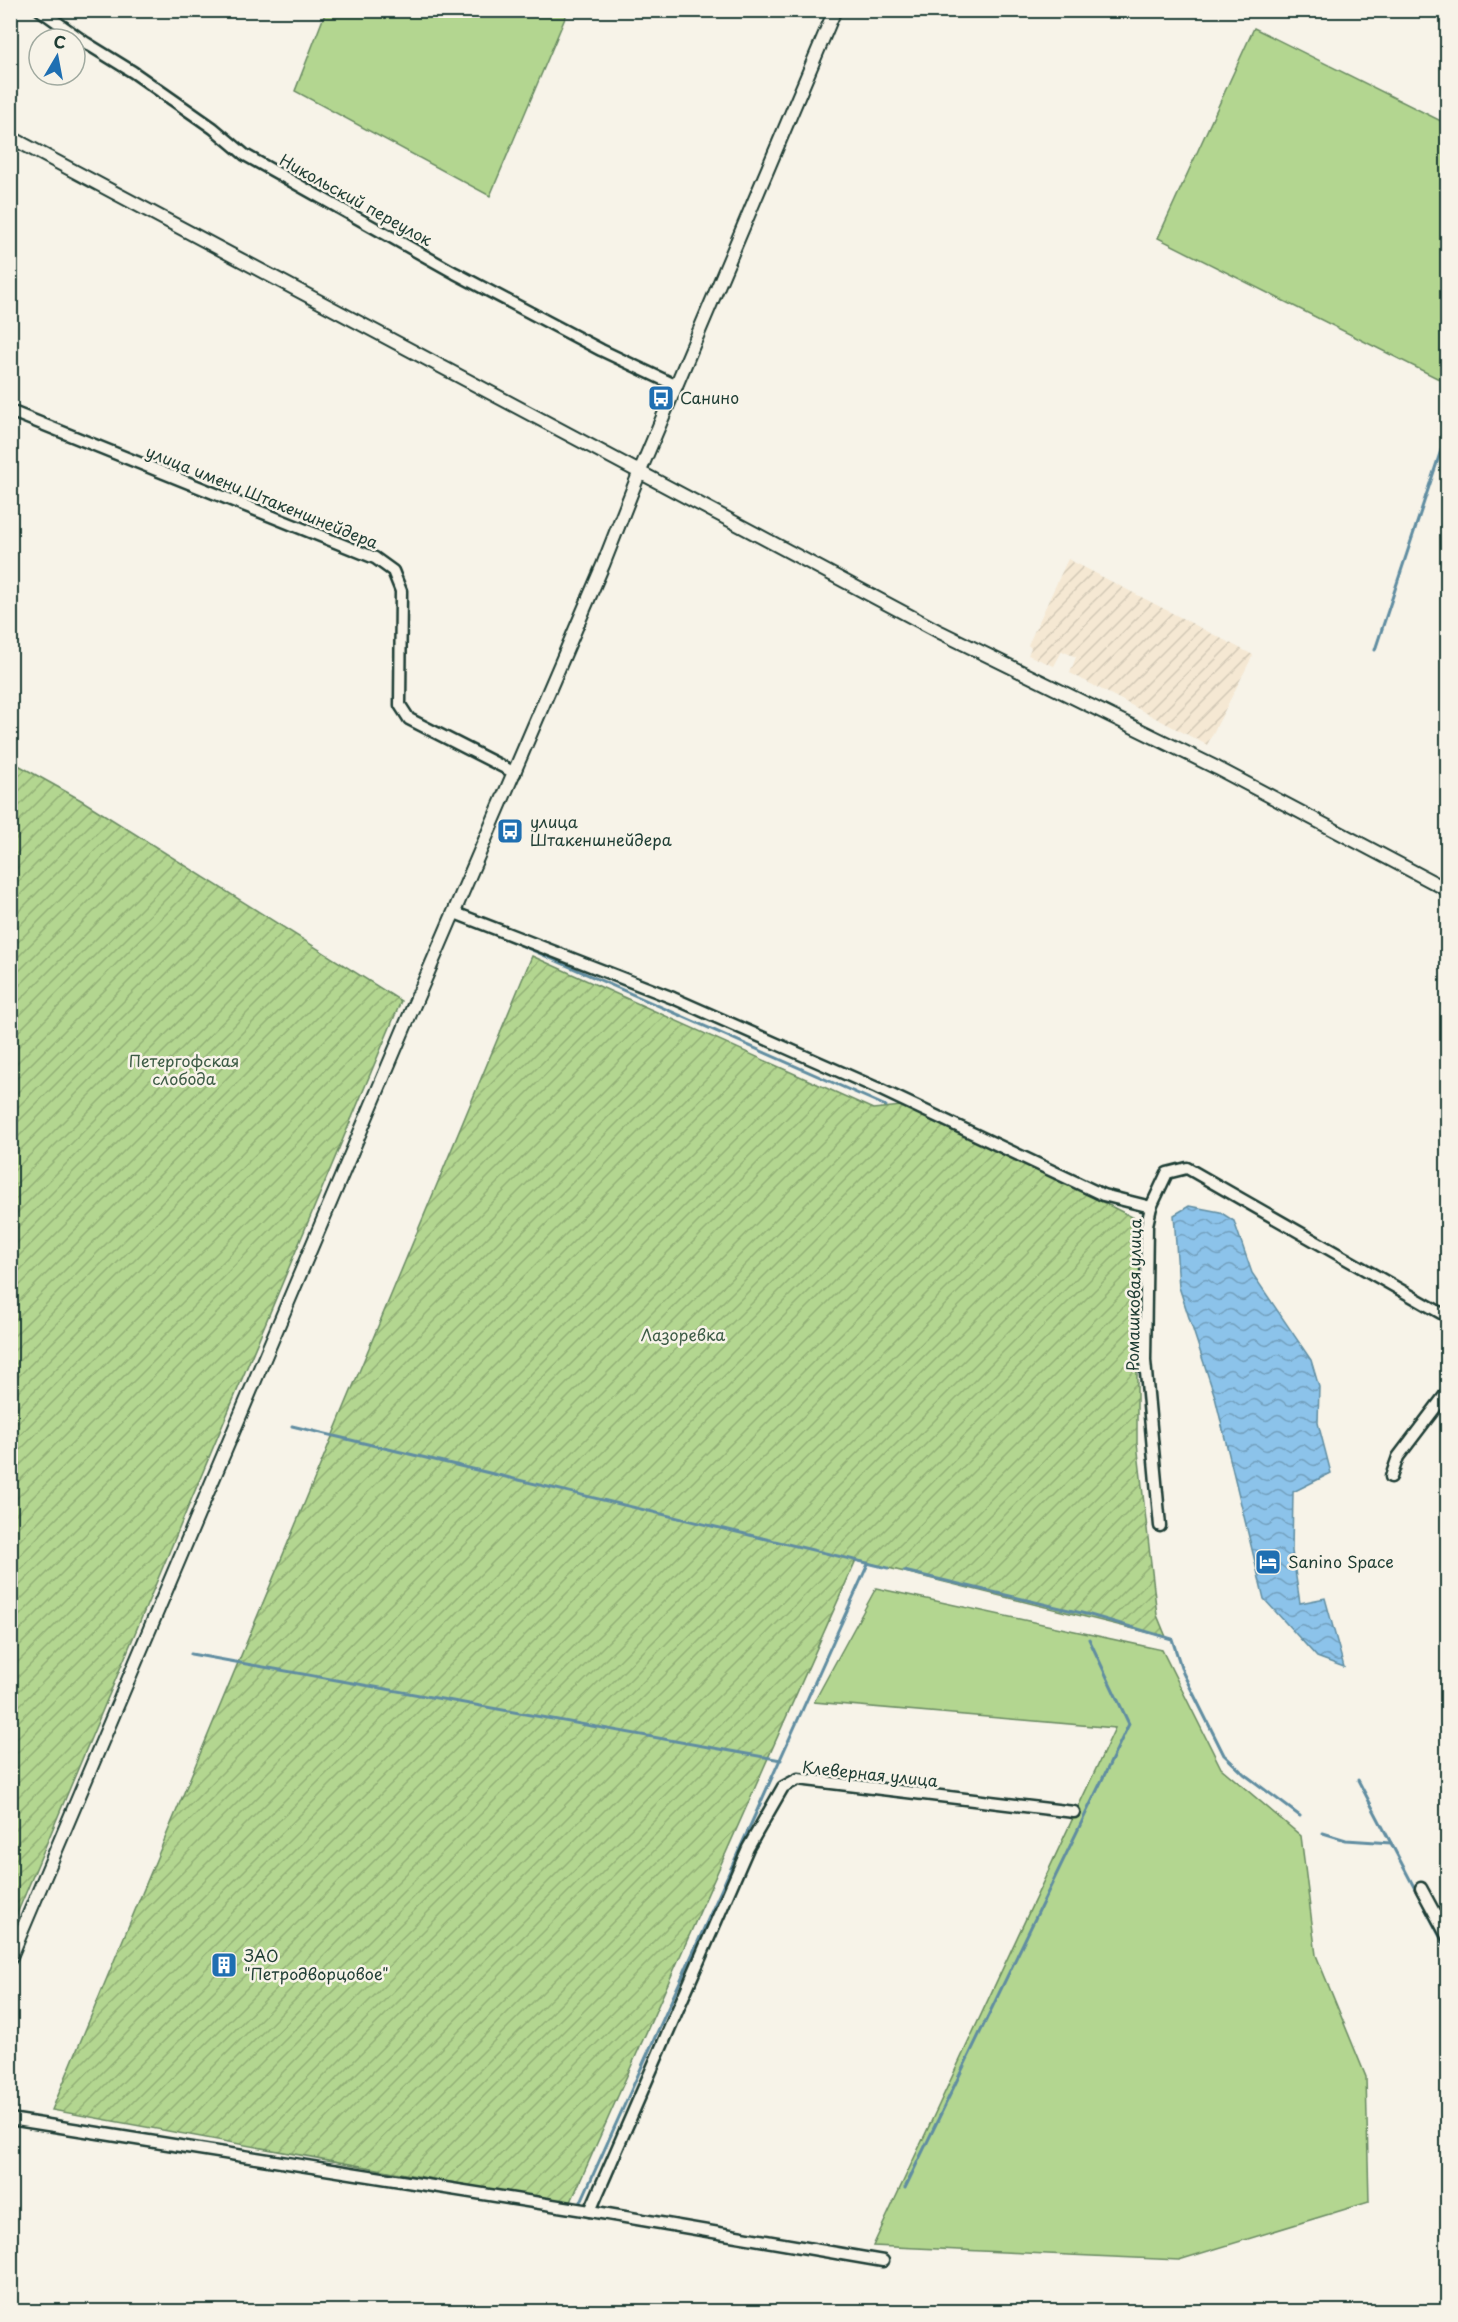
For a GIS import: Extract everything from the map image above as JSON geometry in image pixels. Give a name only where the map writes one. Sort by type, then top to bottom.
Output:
[{"type":"street","name":"Никольский переулок","points":[[40,10],[151,84],[213,128],[245,155],[455,273],[601,350],[677,386]]},
{"type":"street","points":[[10,1959],[515,773],[835,10]]},
{"type":"street","points":[[10,137],[940,632],[1217,768],[1448,890]]},
{"type":"street","name":"улица имени Штакеншнейдера","points":[[10,411],[375,558],[393,571],[401,591],[400,705],[409,719],[515,773]]},
{"type":"street","points":[[455,913],[684,1002],[877,1088],[1103,1195],[1151,1207]]},
{"type":"street","name":"Ромашковая улица","points":[[1160,1526],[1145,1361],[1147,1225],[1151,1207],[1167,1173],[1186,1168],[1448,1317]]},
{"type":"street","points":[[1391,1477],[1398,1457],[1448,1391]]},
{"type":"street","name":"Клеверная улица","points":[[590,2211],[748,1848],[783,1787],[798,1779],[1074,1812]]},
{"type":"street","points":[[1421,1888],[1448,1938]]},
{"type":"street","points":[[10,2119],[590,2211],[883,2261]]},
{"type":"shaded area","points":[[1068,559],[1253,655],[1207,745],[1070,673],[1076,657],[1062,651],[1054,666],[1028,655],[1031,648],[1028,645]]},
{"type":"green space","points":[[326,11],[568,11],[490,196],[295,91]]},
{"type":"green space","points":[[1254,28],[1447,124],[1447,383],[1158,238]]},
{"type":"green space","name":"Петергофская слобода","points":[[11,761],[81,800],[401,1001],[11,1928]]},
{"type":"green space","name":"Лазоревка","points":[[532,956],[873,1109],[911,1105],[1146,1224],[1137,1341],[1137,1443],[1157,1615],[1166,1637],[856,1560],[570,2204],[52,2110]]},
{"type":"green space","points":[[876,1588],[1162,1650],[1221,1768],[1301,1836],[1316,1955],[1366,2077],[1369,2202],[1179,2260],[873,2246],[1115,1728],[814,1702]]},
{"type":"water","points":[[1189,1206],[1220,1212],[1234,1221],[1252,1273],[1311,1360],[1319,1387],[1318,1423],[1331,1473],[1293,1492],[1292,1551],[1300,1603],[1325,1598],[1344,1667],[1317,1657],[1264,1599],[1215,1397],[1179,1287],[1174,1215]]},
{"type":"waterway","points":[[1375,650],[1448,429]]},
{"type":"waterway","points":[[509,940],[886,1106]]},
{"type":"waterway","points":[[292,1426],[888,1568]]},
{"type":"waterway","points":[[579,2206],[868,1564]]},
{"type":"waterway","points":[[904,1571],[1090,1615],[1172,1639],[1183,1673],[1224,1755],[1244,1774],[1300,1816]]},
{"type":"waterway","points":[[905,2188],[1129,1724],[1089,1639]]},
{"type":"waterway","points":[[191,1654],[781,1760]]},
{"type":"waterway","points":[[1358,1780],[1448,1952]]},
{"type":"waterway","points":[[1323,1833],[1346,1840],[1391,1843]]},
{"type":"place","name":"Санино","points":[[661,398]]},
{"type":"place","name":"улица Штакеншнейдера","points":[[510,831]]},
{"type":"place","name":"Sanino Space","points":[[1268,1562]]},
{"type":"place","name":"ЗАО \"Петродворцовое\"","points":[[224,1965]]}]
